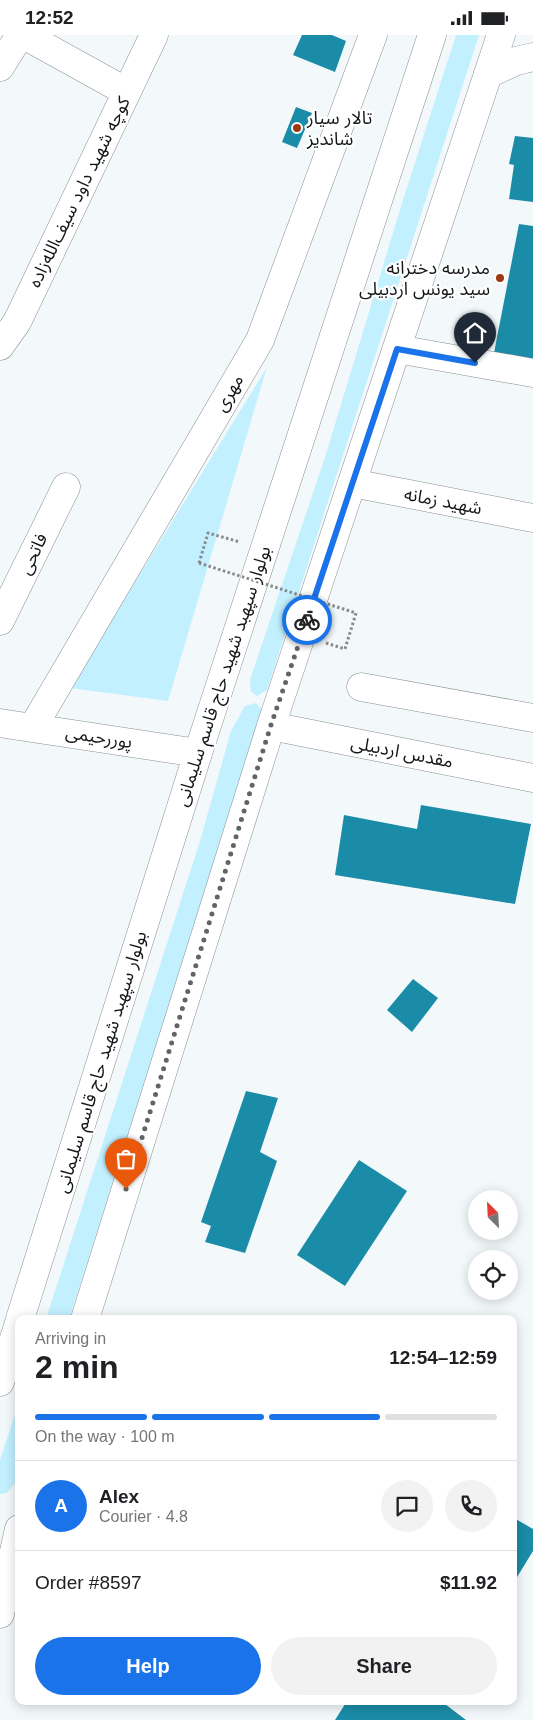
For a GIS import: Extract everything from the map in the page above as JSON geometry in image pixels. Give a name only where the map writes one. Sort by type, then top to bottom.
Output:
[{"type":"main road","points":[[0,67],[20,35]]},
{"type":"main road","points":[[24,35],[127,92]]},
{"type":"main road","name":"کوچه شهید داود سیف‌الله‌زاده","points":[[0,346],[17,322],[154,35]]},
{"type":"main road","name":"مهری","points":[[33,727],[260,340],[373,35]]},
{"type":"main road","name":"بولوار سپهبد شهید حاج قاسم سلیمانی","points":[[21,1315],[198,753],[432,35]]},
{"type":"main road","points":[[86,1315],[271,725],[501,35]]},
{"type":"main road","points":[[488,74],[516,61],[533,57]]},
{"type":"main road","points":[[397,349],[533,373]]},
{"type":"main road","name":"شهید زمانه","points":[[352,483],[533,518]]},
{"type":"main road","name":"فاتحی","points":[[0,621],[66,487]]},
{"type":"main road","points":[[361,687],[533,718]]},
{"type":"main road","name":"پوررحیمی","points":[[0,723],[198,753]]},
{"type":"main road","name":"مقدس اردبیلی","points":[[271,725],[533,778]]},
{"type":"main road","points":[[0,1382],[15,1335]]},
{"type":"main road","points":[[0,1614],[12,1534]]},
{"type":"path","points":[[264,550],[208,533],[199,563],[356,613],[345,649]]},
{"type":"shaded area","points":[[456,35],[479,35],[267,690],[257,696],[251,692],[250,680],[326,454],[402,203]]},
{"type":"shaded area","points":[[267,367],[168,701],[70,688]]},
{"type":"shaded area","points":[[256,703],[262,710],[70,1315],[47,1315],[200,841],[231,731],[245,706]]},
{"type":"shaded area","points":[[15,1414],[15,1483],[7,1493],[0,1494],[0,1460]]},
{"type":"building","points":[[302,35],[332,35],[346,41],[335,72],[293,55]]},
{"type":"building","name":"تالار سیار شاندیز","points":[[296,107],[312,113],[297,148],[282,142]]},
{"type":"building","points":[[515,136],[533,138],[533,202],[509,199],[514,165],[509,164]]},
{"type":"building","points":[[519,224],[533,226],[533,360],[494,353]]},
{"type":"building","points":[[421,805],[531,824],[515,904],[335,875],[344,815],[417,829]]},
{"type":"building","points":[[413,979],[438,998],[412,1032],[387,1010]]},
{"type":"building","points":[[246,1091],[278,1098],[260,1152],[277,1161],[245,1253],[205,1242],[211,1226],[201,1222]]},
{"type":"building","points":[[359,1160],[407,1191],[345,1286],[297,1255]]},
{"type":"building","points":[[517,1520],[533,1529],[533,1551],[517,1577]]},
{"type":"building","points":[[344,1705],[446,1705],[466,1720],[335,1720]]},
{"type":"way so far","points":[[126,1189],[271,725],[307,620]]},
{"type":"place","name":"تالار سیار شاندیز","points":[[297,128]]},
{"type":"place","name":"مدرسه دخترانه سید یونس اردبیلی","points":[[500,278]]},
{"type":"route","points":[[307,620],[397,349],[475,363]]}]
